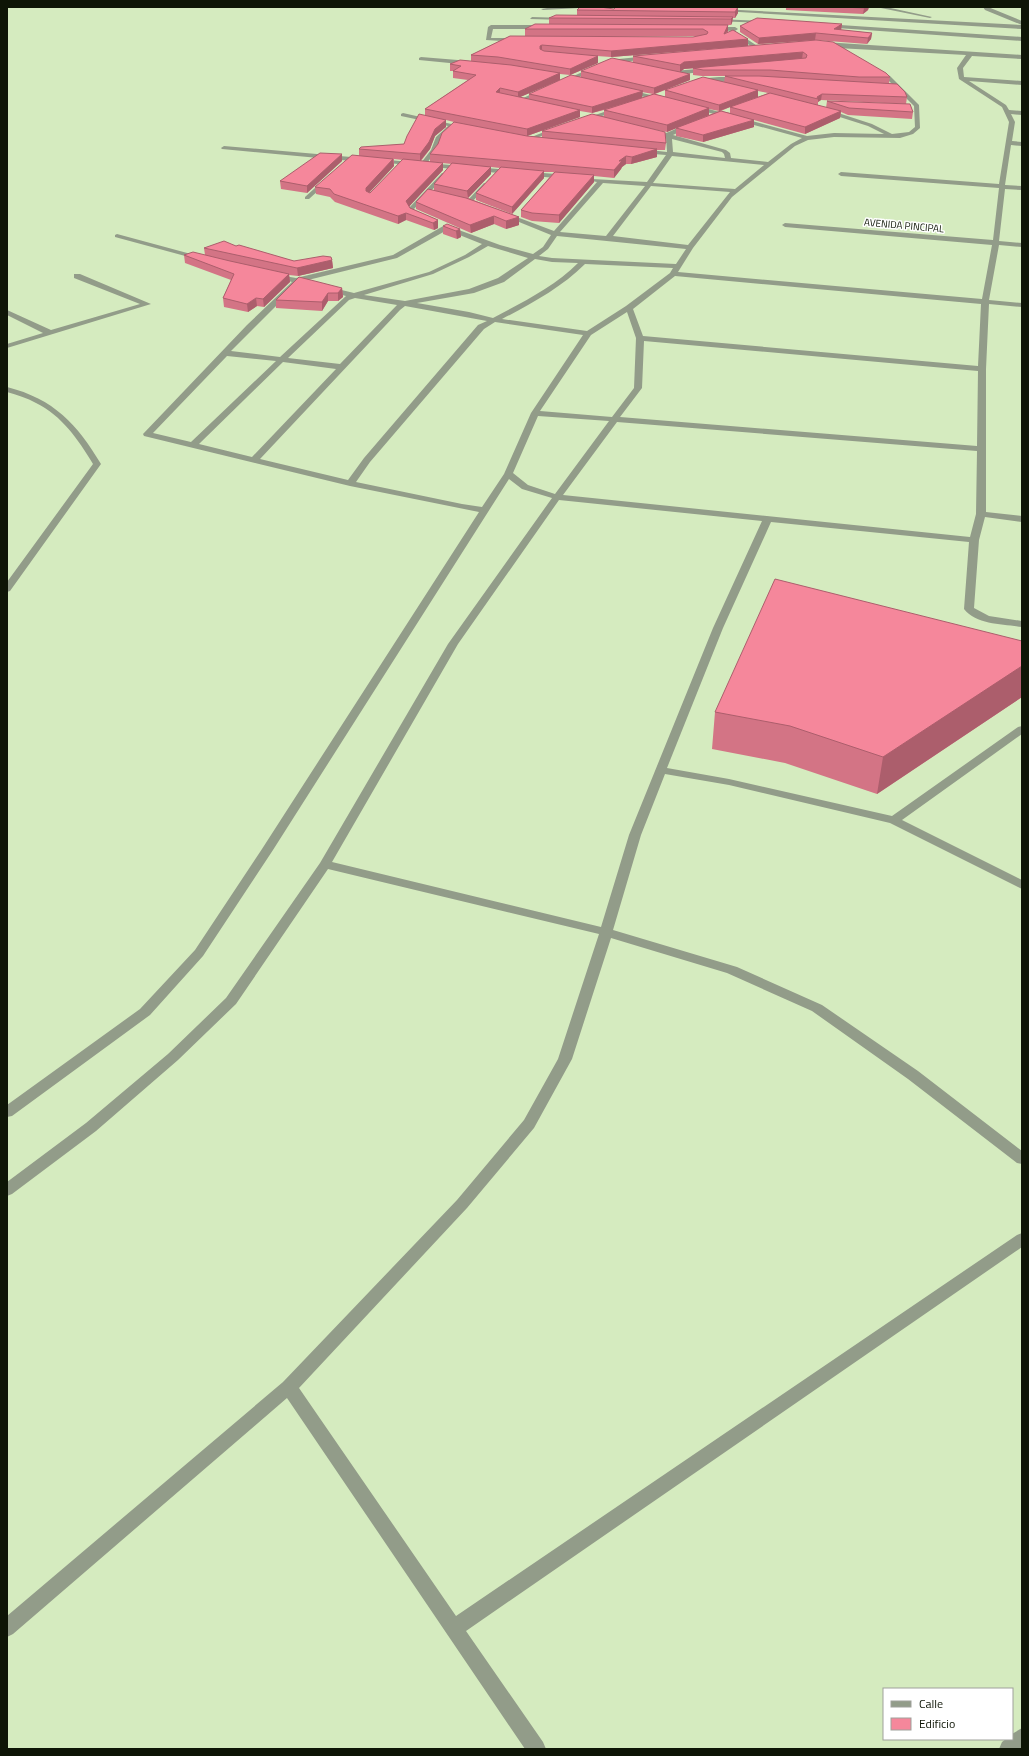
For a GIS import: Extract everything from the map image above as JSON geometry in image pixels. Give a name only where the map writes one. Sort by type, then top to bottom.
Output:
[{"type":"street","points":[[543,9],[580,7]]},
{"type":"street","points":[[604,7],[634,7]]},
{"type":"street","points":[[878,7],[936,18],[950,24]]},
{"type":"street","points":[[985,7],[986,9],[1022,23]]},
{"type":"street","points":[[715,9],[950,24],[1022,27]]},
{"type":"street","points":[[532,18],[574,19]]},
{"type":"street","points":[[547,34],[551,19]]},
{"type":"street","points":[[710,20],[768,22]]},
{"type":"street","points":[[738,20],[734,33],[756,47]]},
{"type":"street","points":[[815,25],[1022,39]]},
{"type":"street","points":[[525,40],[488,39],[491,27],[548,27]]},
{"type":"street","points":[[704,29],[735,29]]},
{"type":"street","points":[[815,43],[837,46],[1022,57]]},
{"type":"street","points":[[837,46],[836,47],[849,55]]},
{"type":"street","points":[[748,48],[762,47]]},
{"type":"street","points":[[970,54],[960,68],[962,79],[1004,106],[1012,122],[1002,187],[996,242],[986,303],[982,369],[981,514],[974,540],[969,609],[974,615],[1022,624]]},
{"type":"street","points":[[556,85],[611,61],[657,57]]},
{"type":"street","points":[[421,59],[479,64]]},
{"type":"street","points":[[597,60],[611,61],[634,66]]},
{"type":"street","points":[[673,73],[719,69]]},
{"type":"street","points":[[7,1112],[145,1012],[199,953],[267,850],[508,474],[535,412],[588,333],[629,308],[673,274],[690,247],[730,196],[793,145],[807,138],[834,135],[894,136],[911,133],[918,127],[917,106],[895,87],[888,77],[875,69]]},
{"type":"street","points":[[665,72],[722,86]]},
{"type":"street","points":[[557,76],[578,80]]},
{"type":"street","points":[[962,79],[1022,83]]},
{"type":"street","points":[[692,83],[700,80],[748,80]]},
{"type":"street","points":[[520,101],[549,88]]},
{"type":"street","points":[[617,89],[670,101]]},
{"type":"street","points":[[642,102],[663,94]]},
{"type":"street","points":[[513,100],[534,104]]},
{"type":"street","points":[[684,105],[807,138]]},
{"type":"street","points":[[831,105],[822,107],[870,125],[894,136]]},
{"type":"street","points":[[578,122],[628,106]]},
{"type":"street","points":[[909,108],[917,108]]},
{"type":"street","points":[[705,120],[733,110]]},
{"type":"street","points":[[1007,112],[1022,113]]},
{"type":"street","points":[[578,114],[608,121]]},
{"type":"street","points":[[403,115],[475,130]]},
{"type":"street","points":[[608,238],[669,158],[670,154],[667,142],[669,136],[698,122]]},
{"type":"street","points":[[423,165],[434,150],[438,138],[452,126]]},
{"type":"street","points":[[527,140],[563,127]]},
{"type":"street","points":[[654,132],[724,151],[727,153],[728,160]]},
{"type":"street","points":[[519,138],[543,141]]},
{"type":"street","points":[[1009,143],[1022,144]]},
{"type":"street","points":[[224,148],[358,160]]},
{"type":"street","points":[[630,150],[771,164]]},
{"type":"street","points":[[345,164],[351,159]]},
{"type":"street","points":[[372,161],[498,172],[550,179],[574,178]]},
{"type":"street","points":[[396,169],[402,163]]},
{"type":"street","points":[[450,168],[429,194],[411,209],[413,213],[488,243],[532,258],[678,266]]},
{"type":"street","points":[[477,204],[466,201],[498,172]]},
{"type":"street","points":[[307,198],[334,173]]},
{"type":"street","points":[[841,174],[1022,188]]},
{"type":"street","points":[[588,179],[736,191]]},
{"type":"street","points":[[254,460],[397,308],[403,304],[471,291],[501,280],[546,248],[555,234],[602,180]]},
{"type":"street","points":[[499,213],[516,215],[555,234],[690,247]]},
{"type":"street","points":[[440,224],[395,257],[298,280],[224,353],[147,434],[350,483],[462,507],[485,510]]},
{"type":"street","name":"AVENIDA PINCIPAL","points":[[785,225],[1022,245]]},
{"type":"street","points":[[117,236],[211,261]]},
{"type":"street","points":[[193,445],[346,298],[351,295],[431,273],[467,256],[488,243]]},
{"type":"street","points":[[350,483],[367,460],[481,327],[529,302],[571,274],[584,260]]},
{"type":"street","points":[[269,274],[298,280],[351,295],[469,314],[494,320],[588,333]]},
{"type":"street","points":[[673,274],[1022,306]]},
{"type":"street","points":[[7,346],[148,304],[77,276]]},
{"type":"street","points":[[7,1190],[92,1127],[173,1057],[231,1000],[325,864],[453,644],[557,497],[638,388],[640,338],[629,308]]},
{"type":"street","points":[[7,312],[50,333]]},
{"type":"street","points":[[640,338],[982,369]]},
{"type":"street","points":[[224,353],[341,367]]},
{"type":"street","points":[[7,389],[39,401],[62,418],[82,439],[97,464],[7,589]]},
{"type":"street","points":[[535,412],[981,449]]},
{"type":"street","points":[[508,474],[525,487],[557,497],[974,540]]},
{"type":"street","points":[[981,514],[1022,519]]},
{"type":"street","points":[[7,1628],[289,1387],[462,1204],[529,1124],[565,1059],[593,976],[636,835],[718,628],[768,518]]},
{"type":"street","points":[[894,820],[1022,728]]},
{"type":"street","points":[[661,770],[729,782],[894,820],[1022,885]]},
{"type":"street","points":[[325,864],[606,932],[732,970],[817,1008],[913,1075],[1022,1159]]},
{"type":"street","points":[[454,1628],[1022,1239]]},
{"type":"street","points":[[289,1387],[536,1749]]},
{"type":"street","points":[[1009,1749],[1022,1738]]},
{"type":"building","points":[[580,7],[614,9],[616,7],[738,7],[735,12],[577,10]]},
{"type":"building","points":[[841,7],[865,7],[864,8]]},
{"type":"building","points":[[556,15],[733,17],[731,19],[549,18]]},
{"type":"building","points":[[757,18],[842,24],[834,29],[872,33],[868,38],[816,33],[759,38],[740,26]]},
{"type":"building","points":[[535,24],[728,25],[724,34],[733,30],[748,39],[611,51],[540,46],[540,49],[544,51],[598,56],[570,69],[498,57],[471,55],[510,36],[693,37],[707,34],[708,32],[703,29],[525,29]]},
{"type":"building","points":[[816,40],[833,42],[886,73],[890,77],[859,77],[770,70],[703,70],[693,68],[806,58],[807,55],[803,52],[684,62],[680,65],[633,56]]},
{"type":"building","points":[[612,58],[690,74],[654,88],[581,71]]},
{"type":"building","points":[[460,60],[511,65],[560,73],[518,92],[500,88],[496,92],[580,110],[527,129],[425,109],[476,75],[453,71],[461,66],[450,64]]},
{"type":"building","points":[[571,75],[643,91],[592,107],[529,94]]},
{"type":"building","points":[[725,76],[759,76],[897,84],[905,92],[907,97],[822,94],[817,97],[818,99]]},
{"type":"building","points":[[703,77],[758,90],[719,105],[665,90]]},
{"type":"building","points":[[770,93],[841,111],[805,127],[730,107]]},
{"type":"building","points":[[654,94],[709,108],[667,125],[604,110]]},
{"type":"building","points":[[827,101],[910,104],[913,112],[849,108]]},
{"type":"building","points":[[721,111],[754,120],[703,135],[676,128]]},
{"type":"building","points":[[419,114],[446,120],[435,129],[429,142],[420,154],[359,149],[361,147],[404,144]]},
{"type":"building","points":[[592,114],[665,132],[666,143],[542,131]]},
{"type":"building","points":[[454,122],[527,136],[657,149],[632,157],[626,156],[619,161],[622,161],[614,170],[430,154],[438,144],[442,133]]},
{"type":"building","points":[[320,153],[342,154],[307,186],[280,181]]},
{"type":"building","points":[[352,155],[393,159],[366,188],[366,191],[370,193],[403,159],[443,163],[406,201],[410,208],[438,220],[433,223],[406,213],[398,216],[334,194],[330,189],[315,187]]},
{"type":"building","points":[[452,163],[491,167],[467,191],[434,184]]},
{"type":"building","points":[[501,167],[544,171],[512,207],[476,193]]},
{"type":"building","points":[[555,172],[594,175],[559,215],[532,213],[521,210]]},
{"type":"building","points":[[428,189],[466,198],[519,217],[506,221],[494,216],[470,225],[416,202]]},
{"type":"building","points":[[447,224],[460,229],[456,231],[443,226]]},
{"type":"building","points":[[224,241],[236,246],[239,245],[294,261],[323,256],[331,257],[332,260],[297,268],[204,248]]},
{"type":"building","points":[[193,252],[289,274],[263,299],[256,298],[247,304],[223,298],[234,274],[184,255]]},
{"type":"building","points":[[299,277],[342,288],[338,293],[328,293],[322,302],[276,300]]},
{"type":"building","points":[[775,579],[1022,641],[1022,666],[883,757],[790,726],[715,712]]}]
